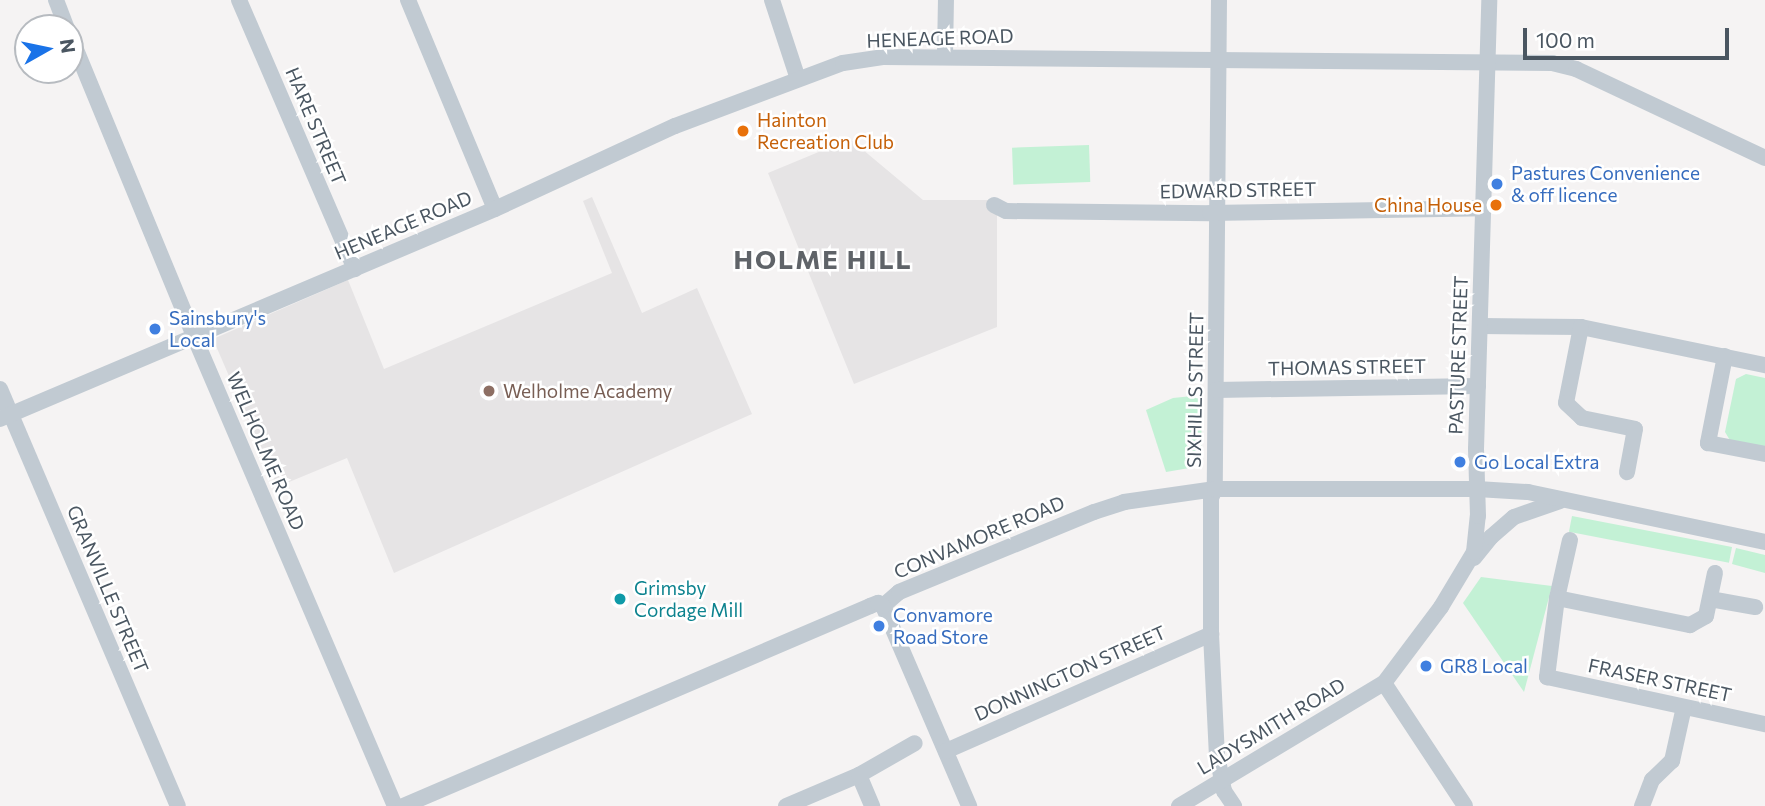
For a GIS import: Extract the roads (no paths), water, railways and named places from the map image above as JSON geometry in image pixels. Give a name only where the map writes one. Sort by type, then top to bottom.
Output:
[{"type":"street","name":"HARE STREET","points":[[239,0],[355,269]]},
{"type":"street","points":[[408,0],[495,209]]},
{"type":"street","points":[[772,0],[797,79]]},
{"type":"street","points":[[945,55],[946,0]]},
{"type":"street","name":"SIXHILLS STREET","points":[[1219,0],[1215,489],[1211,498],[1211,634],[1212,695],[1221,780]]},
{"type":"street","name":"PASTURE STREET","points":[[1384,683],[1466,569],[1476,539],[1489,0]]},
{"type":"street","name":"HENEAGE ROAD","points":[[6,416],[495,209],[676,126],[843,63],[883,57],[945,55],[1488,61],[1566,65],[1765,158]]},
{"type":"street","name":"WELHOLME ROAD","points":[[84,69],[194,336],[395,806]]},
{"type":"street","name":"EDWARD STREET","points":[[994,205],[1006,211],[1218,212],[1483,208]]},
{"type":"street","points":[[1481,326],[1581,327],[1765,365]]},
{"type":"street","points":[[1581,327],[1566,403],[1582,418],[1636,429],[1627,472]]},
{"type":"street","points":[[1725,356],[1708,443],[1765,454]]},
{"type":"street","name":"THOMAS STREET","points":[[1216,390],[1478,386]]},
{"type":"street","name":"GRANVILLE STREET","points":[[0,389],[6,416],[178,806]]},
{"type":"street","name":"CONVAMORE ROAD","points":[[403,806],[870,606],[883,606],[899,592],[1124,502],[1215,489],[1477,489],[1533,493],[1765,542]]},
{"type":"street","name":"CONVAMORE ROAD","points":[[1466,569],[1491,537],[1514,517],[1550,502],[1571,501]]},
{"type":"street","points":[[1570,540],[1557,598],[1690,625],[1706,616],[1715,573]]},
{"type":"street","name":"FRASER STREET","points":[[1557,598],[1547,677],[1765,724]]},
{"type":"street","points":[[1710,599],[1755,607]]},
{"type":"street","points":[[883,606],[969,806]]},
{"type":"street","name":"DONNINGTON STREET","points":[[946,751],[1211,634]]},
{"type":"street","points":[[1384,683],[1465,806]]},
{"type":"street","name":"LADYSMITH ROAD","points":[[1179,806],[1384,683]]},
{"type":"street","points":[[1642,806],[1652,780],[1672,761],[1684,707]]},
{"type":"street","points":[[788,806],[859,775],[915,743]]},
{"type":"street","points":[[859,775],[872,806]]},
{"type":"street","points":[[1221,780],[1234,806]]},
{"type":"place","name":"Hainton Recreation Club","points":[[743,131]]},
{"type":"place","name":"Pastures Convenience & off licence","points":[[1497,184]]},
{"type":"place","name":"China House","points":[[1496,205]]},
{"type":"place","name":"Sainsbury's Local","points":[[155,329]]},
{"type":"place","name":"Welholme Academy","points":[[489,391]]},
{"type":"place","name":"Go Local Extra","points":[[1460,462]]},
{"type":"place","name":"Grimsby Cordage Mill","points":[[620,599]]},
{"type":"place","name":"Convamore Road Store","points":[[879,626]]},
{"type":"place","name":"GR8 Local","points":[[1426,666]]},
{"type":"district","name":"HOLME HILL","points":[[823,259]]}]
